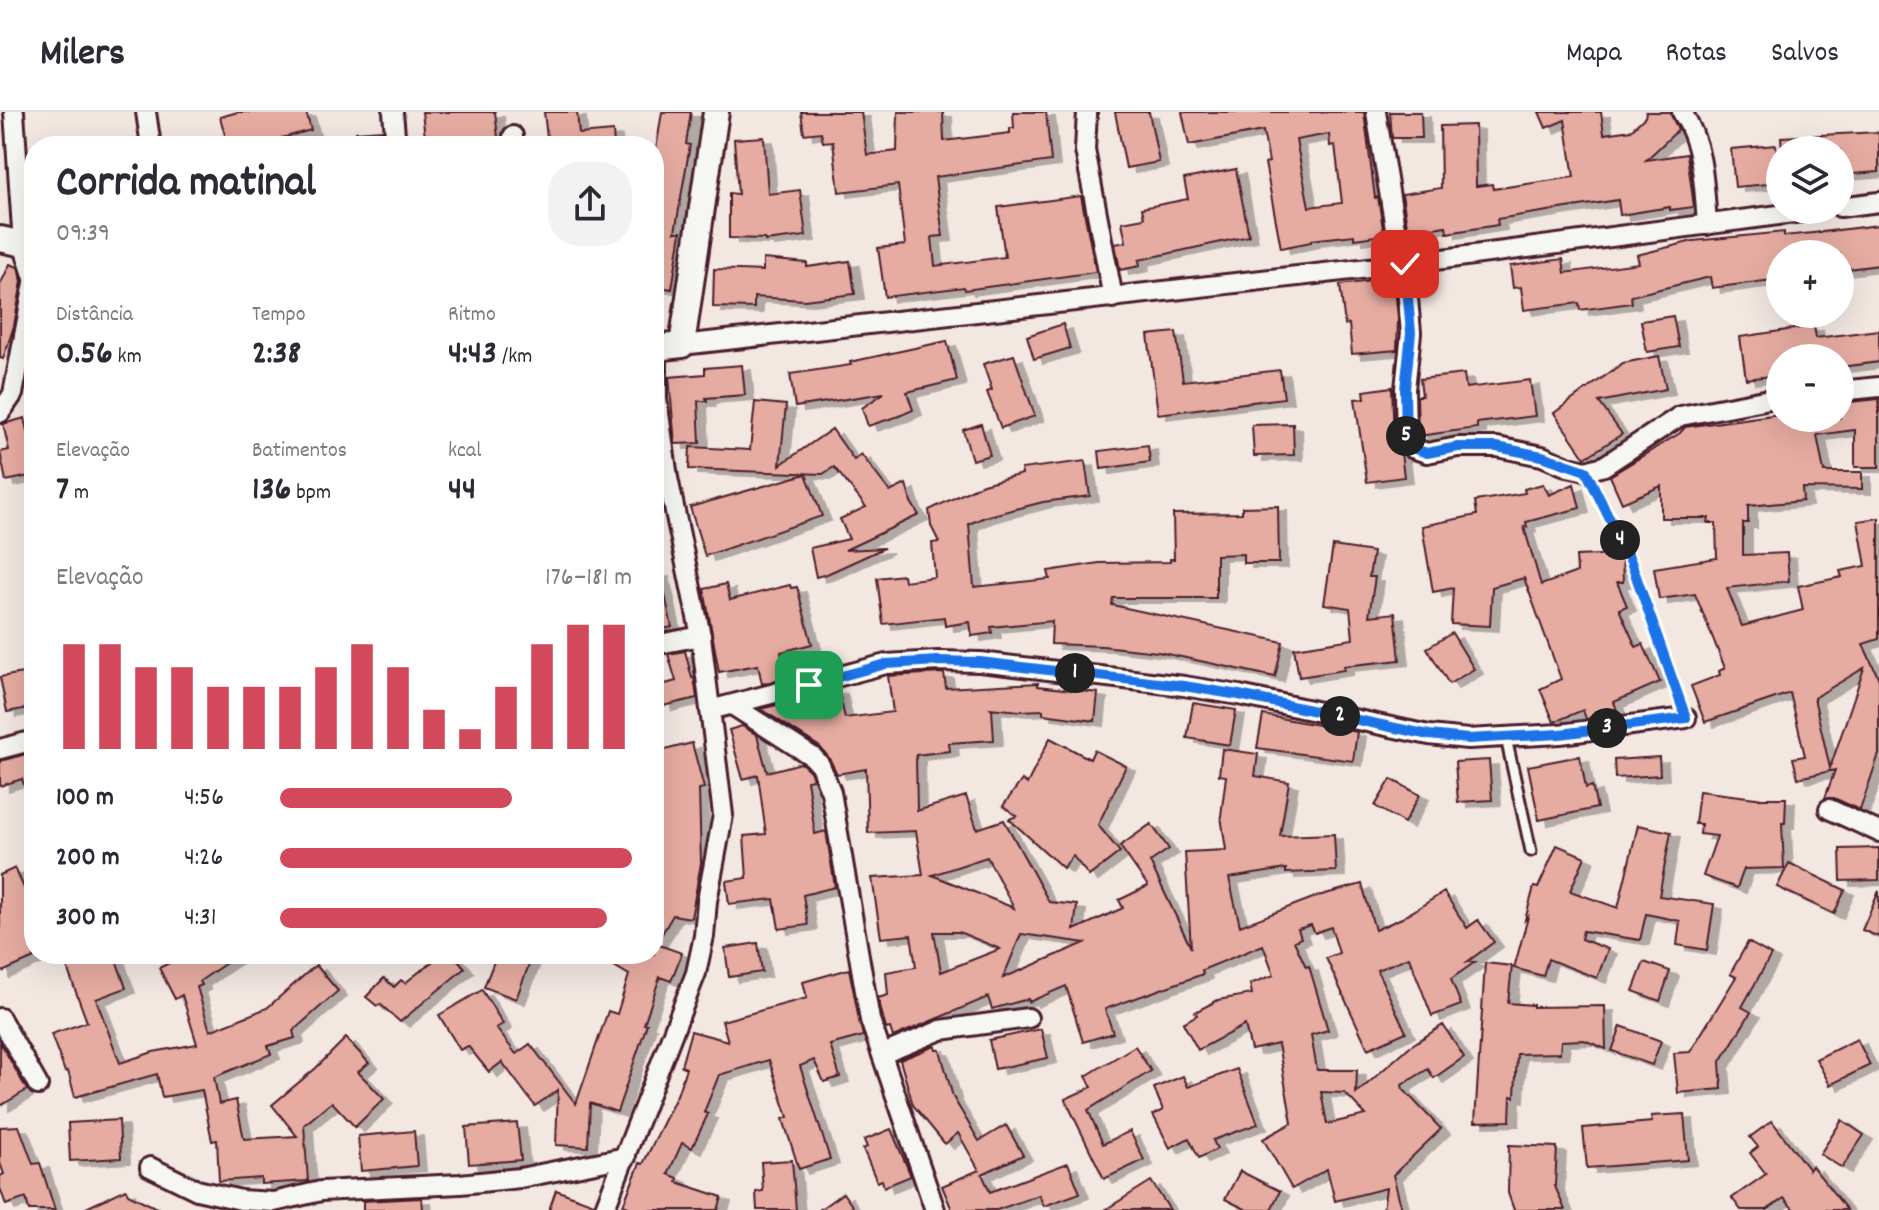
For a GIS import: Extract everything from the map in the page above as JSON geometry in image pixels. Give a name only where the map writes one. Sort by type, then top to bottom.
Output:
[{"type":"main road","points":[[664,347],[682,345],[716,112]]},
{"type":"street","points":[[14,112],[19,243]]},
{"type":"street","points":[[146,112],[150,136]]},
{"type":"street","points":[[393,112],[395,136]]},
{"type":"street","points":[[1087,112],[1085,150],[1113,298]]},
{"type":"street","points":[[1376,112],[1396,234],[1405,264],[1411,333],[1405,389],[1406,439],[1412,448],[1427,453],[1458,447],[1497,447],[1542,456],[1586,471],[1604,466],[1680,416],[1766,400]]},
{"type":"street","points":[[1682,112],[1703,164],[1707,225]]},
{"type":"street","points":[[1854,205],[1879,202]]},
{"type":"street","points":[[682,345],[1405,264],[1766,217]]},
{"type":"street","points":[[0,413],[13,394],[24,335]]},
{"type":"street","points":[[1854,390],[1879,387]]},
{"type":"street","points":[[604,1210],[696,973],[723,815],[701,636],[664,449]]},
{"type":"street","points":[[664,643],[701,636]]},
{"type":"street","points":[[710,710],[886,664],[938,661],[980,662],[1239,695],[1429,735],[1468,739],[1506,738],[1686,718]]},
{"type":"street","points":[[732,705],[804,750],[820,765],[831,792],[870,1020],[935,1210]]},
{"type":"street","points":[[0,749],[24,743]]},
{"type":"street","points":[[1829,809],[1879,832]]},
{"type":"street","points":[[0,1018],[38,1085]]},
{"type":"street","points":[[883,1054],[941,1030],[1028,1018]]},
{"type":"street","points":[[150,1167],[197,1190],[241,1200],[274,1202],[321,1191],[520,1178],[626,1157]]},
{"type":"lane","points":[[1506,738],[1531,851]]},
{"type":"path","points":[[1586,471],[1631,562],[1686,718]]},
{"type":"building","points":[[238,112],[306,112],[311,130],[289,136],[225,136],[220,117]]},
{"type":"building","points":[[422,112],[495,112],[498,136],[425,136]]},
{"type":"building","points":[[544,112],[577,112],[579,134],[613,131],[613,136],[547,136]]},
{"type":"building","points":[[662,112],[691,112],[686,144],[690,145],[675,232],[681,232],[672,289],[664,288],[664,136],[658,136]]},
{"type":"building","points":[[801,112],[861,112],[867,155],[897,151],[898,112],[943,112],[944,141],[1010,133],[1010,128],[1014,128],[1013,112],[1046,112],[1051,161],[935,177],[943,236],[932,237],[935,266],[1005,257],[998,207],[1081,196],[1096,272],[965,290],[964,287],[885,297],[878,248],[905,245],[898,185],[839,192],[833,141],[823,142],[821,132],[804,134]]},
{"type":"building","points":[[1115,112],[1149,112],[1159,162],[1126,168]]},
{"type":"building","points":[[1182,112],[1364,112],[1375,198],[1378,197],[1384,235],[1311,240],[1281,248],[1265,163],[1269,162],[1263,131],[1189,145]],"holes":[[[1329,134],[1330,146],[1335,145],[1342,203],[1309,207],[1296,140]]]},
{"type":"building","points":[[1390,112],[1421,112],[1422,138],[1392,138]]},
{"type":"building","points":[[1539,112],[1601,112],[1604,134],[1631,130],[1645,117],[1646,112],[1670,112],[1678,130],[1646,160],[1687,154],[1694,207],[1670,210],[1670,207],[1620,215],[1618,200],[1497,219],[1498,225],[1447,233],[1446,226],[1408,232],[1402,194],[1441,188],[1440,126],[1475,125],[1476,186],[1492,184],[1493,189],[1574,177],[1565,120],[1546,128]]},
{"type":"building","points":[[382,130],[383,136],[356,136],[356,132]]},
{"type":"building","points":[[1879,132],[1879,172],[1854,174],[1854,136],[1801,136]]},
{"type":"building","points":[[764,137],[768,194],[800,190],[806,236],[765,241],[729,238],[729,193],[738,194],[734,139]]},
{"type":"building","points":[[1766,146],[1766,184],[1735,187],[1731,149]]},
{"type":"building","points":[[1236,169],[1249,236],[1139,260],[1140,266],[1120,270],[1115,244],[1126,242],[1122,222],[1144,218],[1142,208],[1188,199],[1184,179]]},
{"type":"building","points":[[1879,225],[1879,265],[1854,268],[1854,240],[1766,240],[1766,281],[1712,288],[1710,277],[1631,296],[1632,303],[1580,310],[1579,303],[1524,310],[1521,287],[1513,288],[1510,266],[1563,259],[1565,273],[1639,263],[1637,255],[1693,241],[1784,232],[1784,236]]},
{"type":"building","points":[[763,259],[807,263],[807,267],[850,261],[855,294],[804,300],[754,297],[754,308],[713,307],[714,269],[763,271]]},
{"type":"building","points":[[10,264],[18,267],[22,281],[14,326],[3,359],[0,358],[0,285]]},
{"type":"building","points":[[1394,278],[1397,350],[1352,354],[1340,285]]},
{"type":"building","points":[[1673,316],[1679,347],[1647,352],[1641,321]]},
{"type":"building","points":[[1063,324],[1070,348],[1034,359],[1027,336]]},
{"type":"building","points":[[1801,328],[1814,328],[1816,338],[1879,330],[1879,362],[1854,365],[1854,344],[1766,344],[1766,377],[1746,379],[1740,337]]},
{"type":"building","points":[[1176,332],[1183,381],[1280,370],[1284,398],[1158,414],[1148,335]]},
{"type":"building","points":[[947,341],[957,380],[907,392],[913,410],[868,426],[862,408],[884,393],[795,407],[790,374],[851,365],[850,362]]},
{"type":"building","points":[[1014,355],[1035,416],[1001,428],[987,392],[992,390],[983,364]]},
{"type":"building","points":[[1659,356],[1666,389],[1599,402],[1622,434],[1585,458],[1554,413],[1623,363]]},
{"type":"building","points":[[742,365],[745,395],[698,401],[700,443],[675,444],[669,377],[705,374],[705,368]]},
{"type":"building","points":[[1464,374],[1466,388],[1530,380],[1535,416],[1477,423],[1477,428],[1418,436],[1417,396],[1422,396],[1420,379]]},
{"type":"building","points":[[1392,387],[1394,439],[1401,453],[1404,477],[1367,482],[1355,399],[1365,398],[1364,391]]},
{"type":"building","points":[[1879,399],[1879,467],[1855,467],[1854,402]]},
{"type":"building","points":[[755,402],[786,405],[780,465],[832,429],[854,460],[861,454],[890,492],[906,484],[919,515],[845,550],[884,548],[816,577],[810,548],[849,539],[840,519],[866,507],[834,467],[823,474],[689,469],[690,447],[750,450]]},
{"type":"building","points":[[1766,416],[1766,432],[1840,432],[1817,435],[1824,472],[1862,472],[1862,489],[1802,488],[1803,501],[1748,506],[1748,523],[1743,523],[1743,555],[1787,553],[1789,581],[1727,588],[1742,626],[1803,610],[1798,586],[1842,577],[1840,571],[1866,566],[1858,521],[1879,518],[1879,639],[1863,644],[1879,679],[1879,754],[1860,810],[1834,798],[1825,798],[1835,770],[1798,778],[1793,758],[1805,756],[1790,693],[1705,722],[1691,686],[1720,675],[1719,671],[1725,668],[1695,594],[1659,599],[1654,568],[1717,558],[1716,523],[1708,523],[1709,518],[1661,518],[1661,486],[1622,503],[1610,476],[1685,427]],"holes":[[[1864,668],[1830,768],[1814,698]]]},
{"type":"building","points":[[24,418],[24,477],[6,481],[0,452],[9,450],[3,424]]},
{"type":"building","points":[[981,424],[990,455],[972,460],[963,430]]},
{"type":"building","points":[[1293,424],[1294,455],[1254,456],[1252,425]]},
{"type":"building","points":[[1148,445],[1150,462],[1101,469],[1099,451]]},
{"type":"building","points":[[1085,461],[1090,496],[1043,502],[969,524],[974,587],[1050,579],[1048,571],[1099,563],[1170,562],[1174,559],[1173,514],[1242,513],[1242,507],[1278,506],[1279,563],[1243,563],[1243,554],[1216,555],[1216,598],[1113,598],[1112,605],[1283,642],[1275,677],[1158,652],[1051,644],[1052,621],[991,627],[992,633],[972,636],[970,622],[945,626],[944,617],[883,624],[877,578],[903,575],[904,581],[935,577],[932,543],[939,542],[931,526],[929,510],[983,484],[1022,474],[1021,469]]},
{"type":"building","points":[[806,474],[822,516],[705,556],[690,507]]},
{"type":"building","points":[[1543,484],[1549,495],[1574,484],[1580,508],[1526,522],[1527,527],[1524,527],[1541,585],[1577,572],[1576,556],[1622,554],[1623,582],[1617,582],[1627,606],[1619,609],[1636,647],[1643,644],[1660,682],[1614,702],[1618,713],[1586,719],[1583,710],[1554,722],[1540,689],[1561,679],[1524,578],[1492,587],[1490,626],[1451,624],[1453,588],[1433,592],[1422,526],[1477,515],[1475,501],[1525,493],[1524,489]]},
{"type":"building","points":[[1333,546],[1373,552],[1369,577],[1375,577],[1369,616],[1395,613],[1400,660],[1344,666],[1344,670],[1299,677],[1294,648],[1353,639],[1350,608],[1324,604]]},
{"type":"building","points":[[726,584],[730,600],[790,585],[791,588],[797,587],[812,644],[781,652],[786,678],[762,684],[758,665],[719,672],[704,589]]},
{"type":"building","points":[[664,590],[672,627],[664,629]]},
{"type":"building","points":[[1452,633],[1474,669],[1449,684],[1427,648]]},
{"type":"building","points":[[685,651],[697,698],[664,706],[664,684],[676,681],[668,654]]},
{"type":"building","points":[[24,673],[24,709],[7,712],[0,677]]},
{"type":"building","points":[[944,673],[946,688],[1038,683],[1038,686],[1098,693],[1095,721],[1043,714],[1043,710],[989,708],[992,709],[994,740],[949,743],[950,751],[916,755],[917,811],[966,796],[977,829],[1004,820],[1049,902],[1077,905],[1074,930],[1123,908],[1119,900],[1148,886],[1120,846],[1151,824],[1169,849],[1150,862],[1191,948],[1185,852],[1226,850],[1221,816],[1226,776],[1219,775],[1222,749],[1258,754],[1255,776],[1289,782],[1280,836],[1334,834],[1336,871],[1286,873],[1286,869],[1229,878],[1240,926],[1318,896],[1362,884],[1375,930],[1402,918],[1444,892],[1467,928],[1478,920],[1494,942],[1467,962],[1475,962],[1451,979],[1461,1005],[1432,1016],[1409,957],[1377,970],[1406,1032],[1368,1049],[1326,958],[1339,953],[1331,927],[1315,933],[1311,925],[1298,929],[1301,938],[1294,941],[1306,967],[1309,966],[1328,1030],[1311,1035],[1317,1070],[1357,1070],[1356,1094],[1409,1047],[1443,1025],[1464,1057],[1434,1078],[1428,1069],[1402,1085],[1441,1129],[1393,1175],[1402,1210],[1383,1210],[1386,1188],[1335,1201],[1327,1169],[1292,1189],[1263,1139],[1292,1123],[1278,1044],[1251,1050],[1245,1025],[1198,1050],[1183,1023],[1197,1015],[1195,1012],[1218,1000],[1252,994],[1250,984],[1274,975],[1263,945],[1202,970],[1203,974],[1105,1009],[1113,1033],[1083,1042],[1066,986],[1029,1002],[1028,999],[992,1009],[988,997],[893,1037],[890,1028],[886,1029],[878,998],[888,995],[886,972],[916,967],[911,935],[881,938],[872,878],[923,875],[916,831],[868,833],[866,769],[837,774],[820,747],[761,709],[838,689],[845,718],[893,712],[888,676]],"holes":[[[987,857],[1014,908],[932,875]],[[934,932],[959,932],[1000,949],[941,972]],[[1021,934],[1085,943],[1003,978]],[[1321,1092],[1345,1093],[1366,1115],[1327,1124]]]},
{"type":"building","points":[[1193,703],[1236,710],[1230,745],[1187,738]]},
{"type":"building","points":[[1263,715],[1357,732],[1353,761],[1257,748]]},
{"type":"building","points":[[742,726],[757,735],[767,772],[801,763],[813,779],[807,780],[815,834],[826,831],[835,887],[803,895],[808,925],[779,929],[774,899],[729,904],[726,881],[747,878],[744,836],[766,834],[758,775],[743,779],[729,730]]},
{"type":"building","points":[[1050,738],[1090,759],[1094,750],[1126,766],[1098,825],[1120,852],[1089,876],[1073,856],[1063,868],[1009,819],[1017,816],[1003,806],[1022,780],[1027,784]]},
{"type":"building","points":[[692,743],[704,788],[699,789],[701,863],[691,918],[673,915],[664,930],[664,750]]},
{"type":"building","points":[[24,755],[24,785],[22,779],[0,786],[0,761]]},
{"type":"building","points":[[1580,756],[1586,788],[1592,786],[1597,808],[1539,820],[1528,766]]},
{"type":"building","points":[[1659,757],[1660,775],[1615,778],[1614,760]]},
{"type":"building","points":[[1489,760],[1492,800],[1458,802],[1455,762]]},
{"type":"building","points":[[1391,779],[1420,795],[1404,823],[1375,806]]},
{"type":"building","points":[[1699,791],[1756,798],[1786,798],[1785,823],[1782,823],[1784,868],[1744,869],[1737,888],[1703,876],[1717,836],[1700,834],[1701,824],[1695,824]]},
{"type":"building","points":[[1638,825],[1671,832],[1659,896],[1714,904],[1707,950],[1677,945],[1680,921],[1646,914],[1640,940],[1583,931],[1581,939],[1608,949],[1597,978],[1548,959],[1543,976],[1514,968],[1534,887],[1538,888],[1557,845],[1585,857],[1570,891],[1618,908]]},
{"type":"building","points":[[1879,848],[1879,880],[1841,881],[1840,849]]},
{"type":"building","points":[[1789,863],[1845,890],[1834,914],[1777,887]]},
{"type":"building","points":[[15,868],[24,888],[24,962],[0,973],[0,875]]},
{"type":"building","points":[[1879,891],[1879,937],[1862,930]]},
{"type":"building","points":[[1748,942],[1771,955],[1742,1007],[1751,1012],[1720,1063],[1722,1089],[1678,1093],[1674,1053],[1690,1052],[1736,977],[1730,974]]},
{"type":"building","points":[[758,943],[762,972],[729,977],[725,948]]},
{"type":"building","points":[[664,947],[682,953],[671,981],[660,977],[617,1112],[590,1103],[588,1147],[556,1145],[558,1090],[535,1106],[502,1062],[489,1072],[468,1046],[460,1050],[439,1015],[482,990],[503,1024],[496,1028],[516,1054],[530,1044],[576,1104],[608,1011],[617,1014],[629,975],[611,964],[664,964]]},
{"type":"building","points":[[1644,962],[1670,971],[1660,1001],[1633,991]]},
{"type":"building","points":[[1485,963],[1512,966],[1508,1003],[1533,1007],[1605,1006],[1606,1049],[1584,1040],[1561,1041],[1560,1053],[1517,1054],[1515,1097],[1511,1096],[1510,1121],[1475,1122]]},
{"type":"building","points":[[66,964],[118,964],[126,988],[96,999],[120,1063],[153,1052],[197,1044],[182,995],[175,999],[159,968],[167,964],[225,964],[200,981],[202,985],[197,987],[210,1031],[267,1008],[316,965],[338,991],[293,1031],[295,1038],[268,1046],[271,1054],[214,1077],[219,1104],[236,1100],[244,1139],[297,1136],[272,1105],[346,1038],[369,1063],[358,1072],[384,1099],[355,1127],[332,1102],[304,1125],[308,1181],[261,1184],[261,1178],[219,1181],[217,1140],[212,1141],[202,1090],[162,1097],[157,1074],[75,1097],[68,1071],[65,1072],[51,1034],[87,1022]]},
{"type":"building","points":[[429,964],[462,964],[465,968],[400,1022],[380,1004],[377,1006],[366,997],[384,978],[394,987],[401,980],[405,983]]},
{"type":"building","points":[[493,964],[529,964],[516,999],[484,987]]},
{"type":"building","points":[[849,969],[863,1036],[830,1045],[840,1077],[824,1082],[814,1060],[800,1066],[830,1159],[799,1169],[783,1119],[788,1117],[769,1060],[719,1075],[704,1112],[708,1114],[692,1148],[682,1143],[668,1174],[678,1178],[677,1182],[722,1197],[718,1210],[636,1210],[623,1205],[640,1163],[643,1164],[677,1095],[686,1068],[681,1066],[691,1031],[728,1041],[722,1021],[807,998],[803,982]]},
{"type":"building","points":[[1621,1026],[1661,1041],[1652,1065],[1612,1051]]},
{"type":"building","points":[[1041,1029],[1048,1058],[995,1069],[989,1040]]},
{"type":"building","points":[[1857,1039],[1870,1065],[1830,1085],[1816,1059]]},
{"type":"building","points":[[0,1042],[27,1090],[0,1106]]},
{"type":"building","points":[[935,1046],[936,1050],[940,1050],[953,1097],[979,1141],[1006,1125],[1023,1155],[982,1174],[990,1192],[1068,1163],[1080,1193],[1044,1206],[1039,1195],[997,1210],[952,1210],[942,1186],[979,1170],[958,1133],[945,1144],[913,1105],[900,1060]]},
{"type":"building","points":[[1135,1046],[1151,1071],[1088,1110],[1103,1144],[1130,1131],[1144,1160],[1104,1179],[1065,1099],[1092,1087],[1086,1076]]},
{"type":"building","points":[[1237,1069],[1258,1124],[1213,1140],[1217,1149],[1199,1158],[1189,1138],[1170,1148],[1153,1115],[1163,1110],[1154,1088],[1183,1076],[1188,1087]]},
{"type":"building","points":[[1684,1114],[1688,1160],[1587,1168],[1583,1128],[1652,1122],[1651,1116]]},
{"type":"building","points":[[119,1120],[121,1158],[70,1161],[68,1123]]},
{"type":"building","points":[[1842,1120],[1864,1135],[1842,1168],[1820,1154]]},
{"type":"building","points":[[1772,1121],[1809,1170],[1812,1166],[1847,1210],[1794,1210],[1784,1198],[1767,1210],[1741,1210],[1732,1198],[1766,1174],[1750,1153],[1758,1147],[1750,1137]]},
{"type":"building","points":[[517,1123],[521,1160],[469,1164],[466,1127]]},
{"type":"building","points":[[19,1126],[33,1164],[40,1163],[55,1210],[29,1210],[26,1198],[6,1205],[0,1188],[0,1176],[4,1174],[0,1163],[0,1127]]},
{"type":"building","points":[[891,1129],[911,1176],[884,1187],[882,1180],[877,1182],[863,1149],[867,1147],[864,1140]]},
{"type":"building","points":[[414,1131],[417,1166],[361,1171],[358,1136]]},
{"type":"building","points":[[1509,1145],[1557,1147],[1555,1186],[1565,1210],[1514,1210],[1508,1193]]},
{"type":"building","points":[[792,1160],[796,1210],[757,1210],[756,1192],[763,1191],[761,1162]]},
{"type":"building","points":[[1240,1171],[1280,1191],[1271,1210],[1247,1210],[1225,1199]]},
{"type":"building","points":[[1151,1181],[1170,1210],[1105,1210]]},
{"type":"building","points":[[126,1189],[128,1194],[161,1210],[82,1210]]},
{"type":"building","points":[[556,1190],[594,1204],[592,1210],[549,1210]]},
{"type":"building","points":[[843,1193],[855,1210],[819,1210]]},
{"type":"building","points":[[422,1198],[423,1210],[363,1210],[363,1201]]},
{"type":"route","points":[[809,685],[886,664],[980,662],[1184,686],[1429,735],[1468,739],[1560,734],[1686,718],[1631,562],[1586,471],[1542,456],[1497,447],[1458,447],[1427,453],[1412,448],[1406,439],[1405,389],[1411,333],[1405,264]]}]
